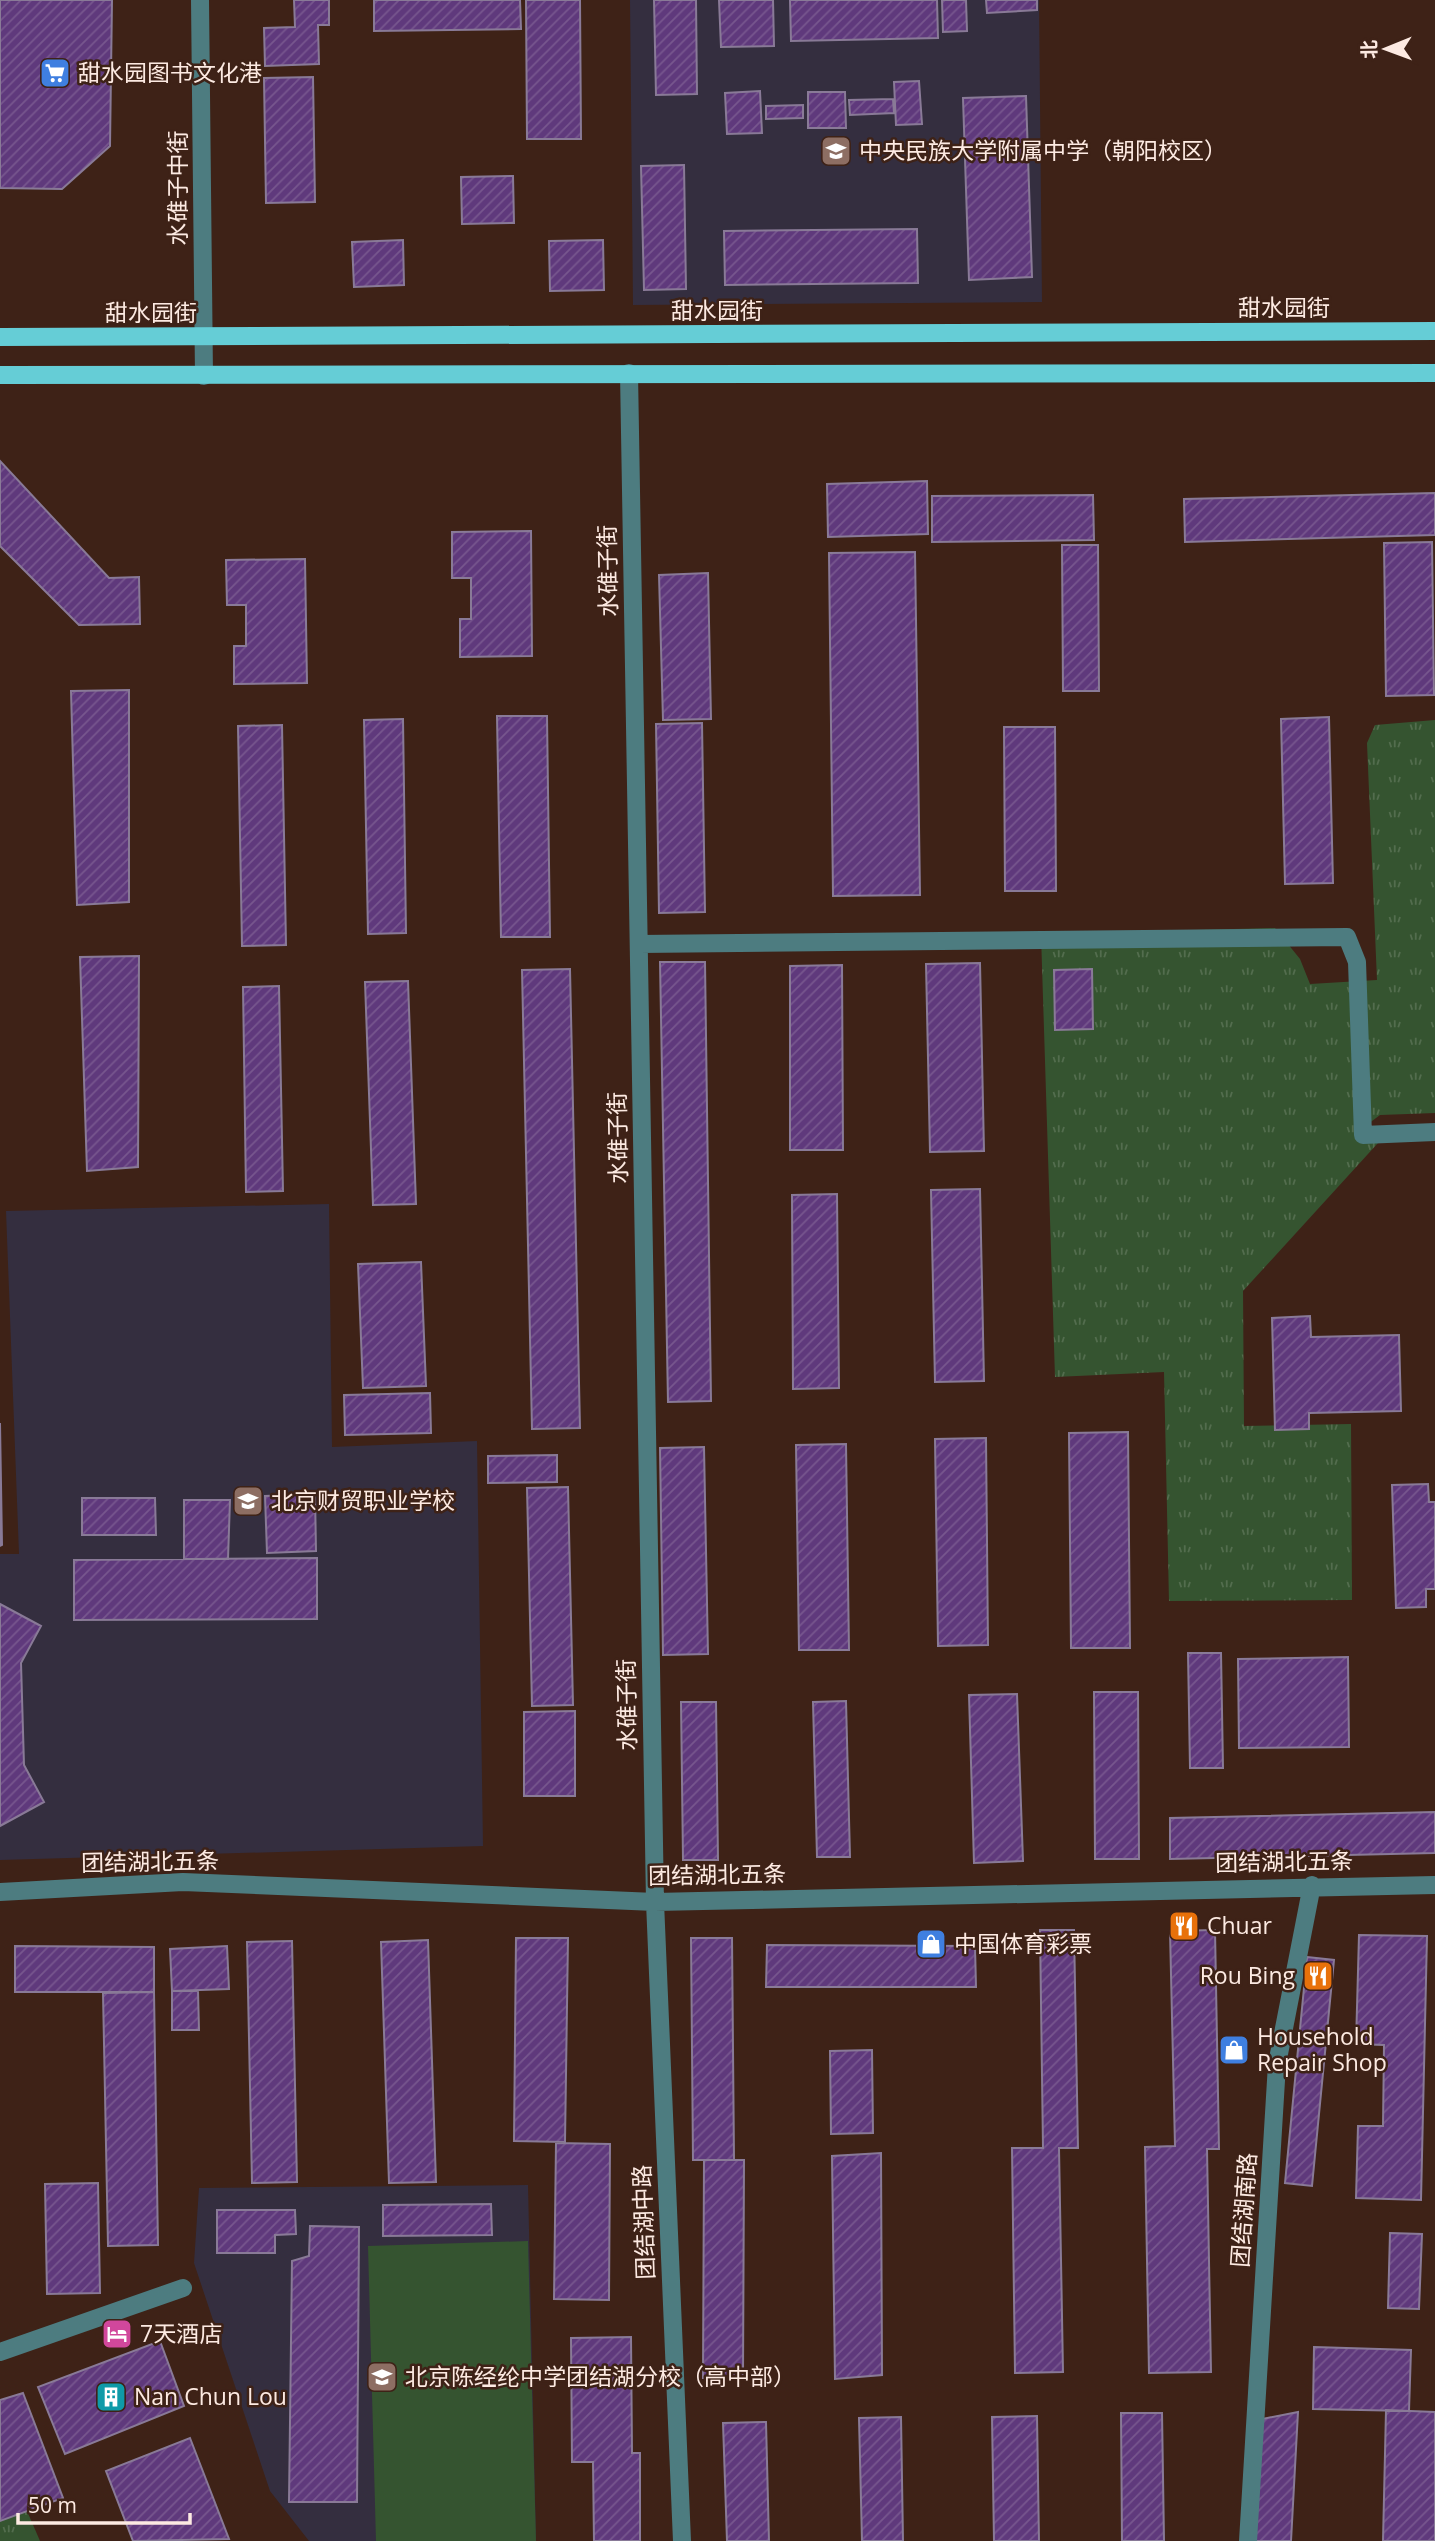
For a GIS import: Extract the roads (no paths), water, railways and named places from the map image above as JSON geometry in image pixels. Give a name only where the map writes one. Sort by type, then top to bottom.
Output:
[{"type":"main road","name":"甜水园街","points":[[0,337],[1435,331]]},
{"type":"main road","points":[[0,375],[1435,373]]},
{"type":"street","name":"水碓子中街","points":[[201,0],[204,376]]},
{"type":"street","name":"水碓子街","points":[[629,373],[655,1902]]},
{"type":"street","points":[[639,944],[1347,937],[1357,962],[1363,1135],[1435,1132]]},
{"type":"street","name":"团结湖北五条","points":[[0,1892],[183,1882],[655,1902],[1312,1885],[1435,1885]]},
{"type":"street","name":"团结湖南路","points":[[1248,2541],[1277,2064],[1312,1885]]},
{"type":"street","name":"团结湖中路","points":[[655,1902],[682,2541]]},
{"type":"street","points":[[0,2353],[183,2288]]},
{"type":"place","name":"甜水园图书文化港","points":[[55,73]]},
{"type":"place","name":"中央民族大学附属中学（朝阳校区）","points":[[836,151]]},
{"type":"place","name":"北京财贸职业学校","points":[[248,1501]]},
{"type":"place","name":"Chuar","points":[[1184,1926]]},
{"type":"place","name":"中国体育彩票","points":[[931,1944]]},
{"type":"place","name":"Rou Bing","points":[[1318,1976]]},
{"type":"place","name":"Household Repair Shop","points":[[1234,2050]]},
{"type":"place","name":"7天酒店","points":[[117,2334]]},
{"type":"place","name":"北京陈经纶中学团结湖分校（高中部）","points":[[382,2377]]},
{"type":"place","name":"Nan Chun Lou","points":[[111,2397]]}]
